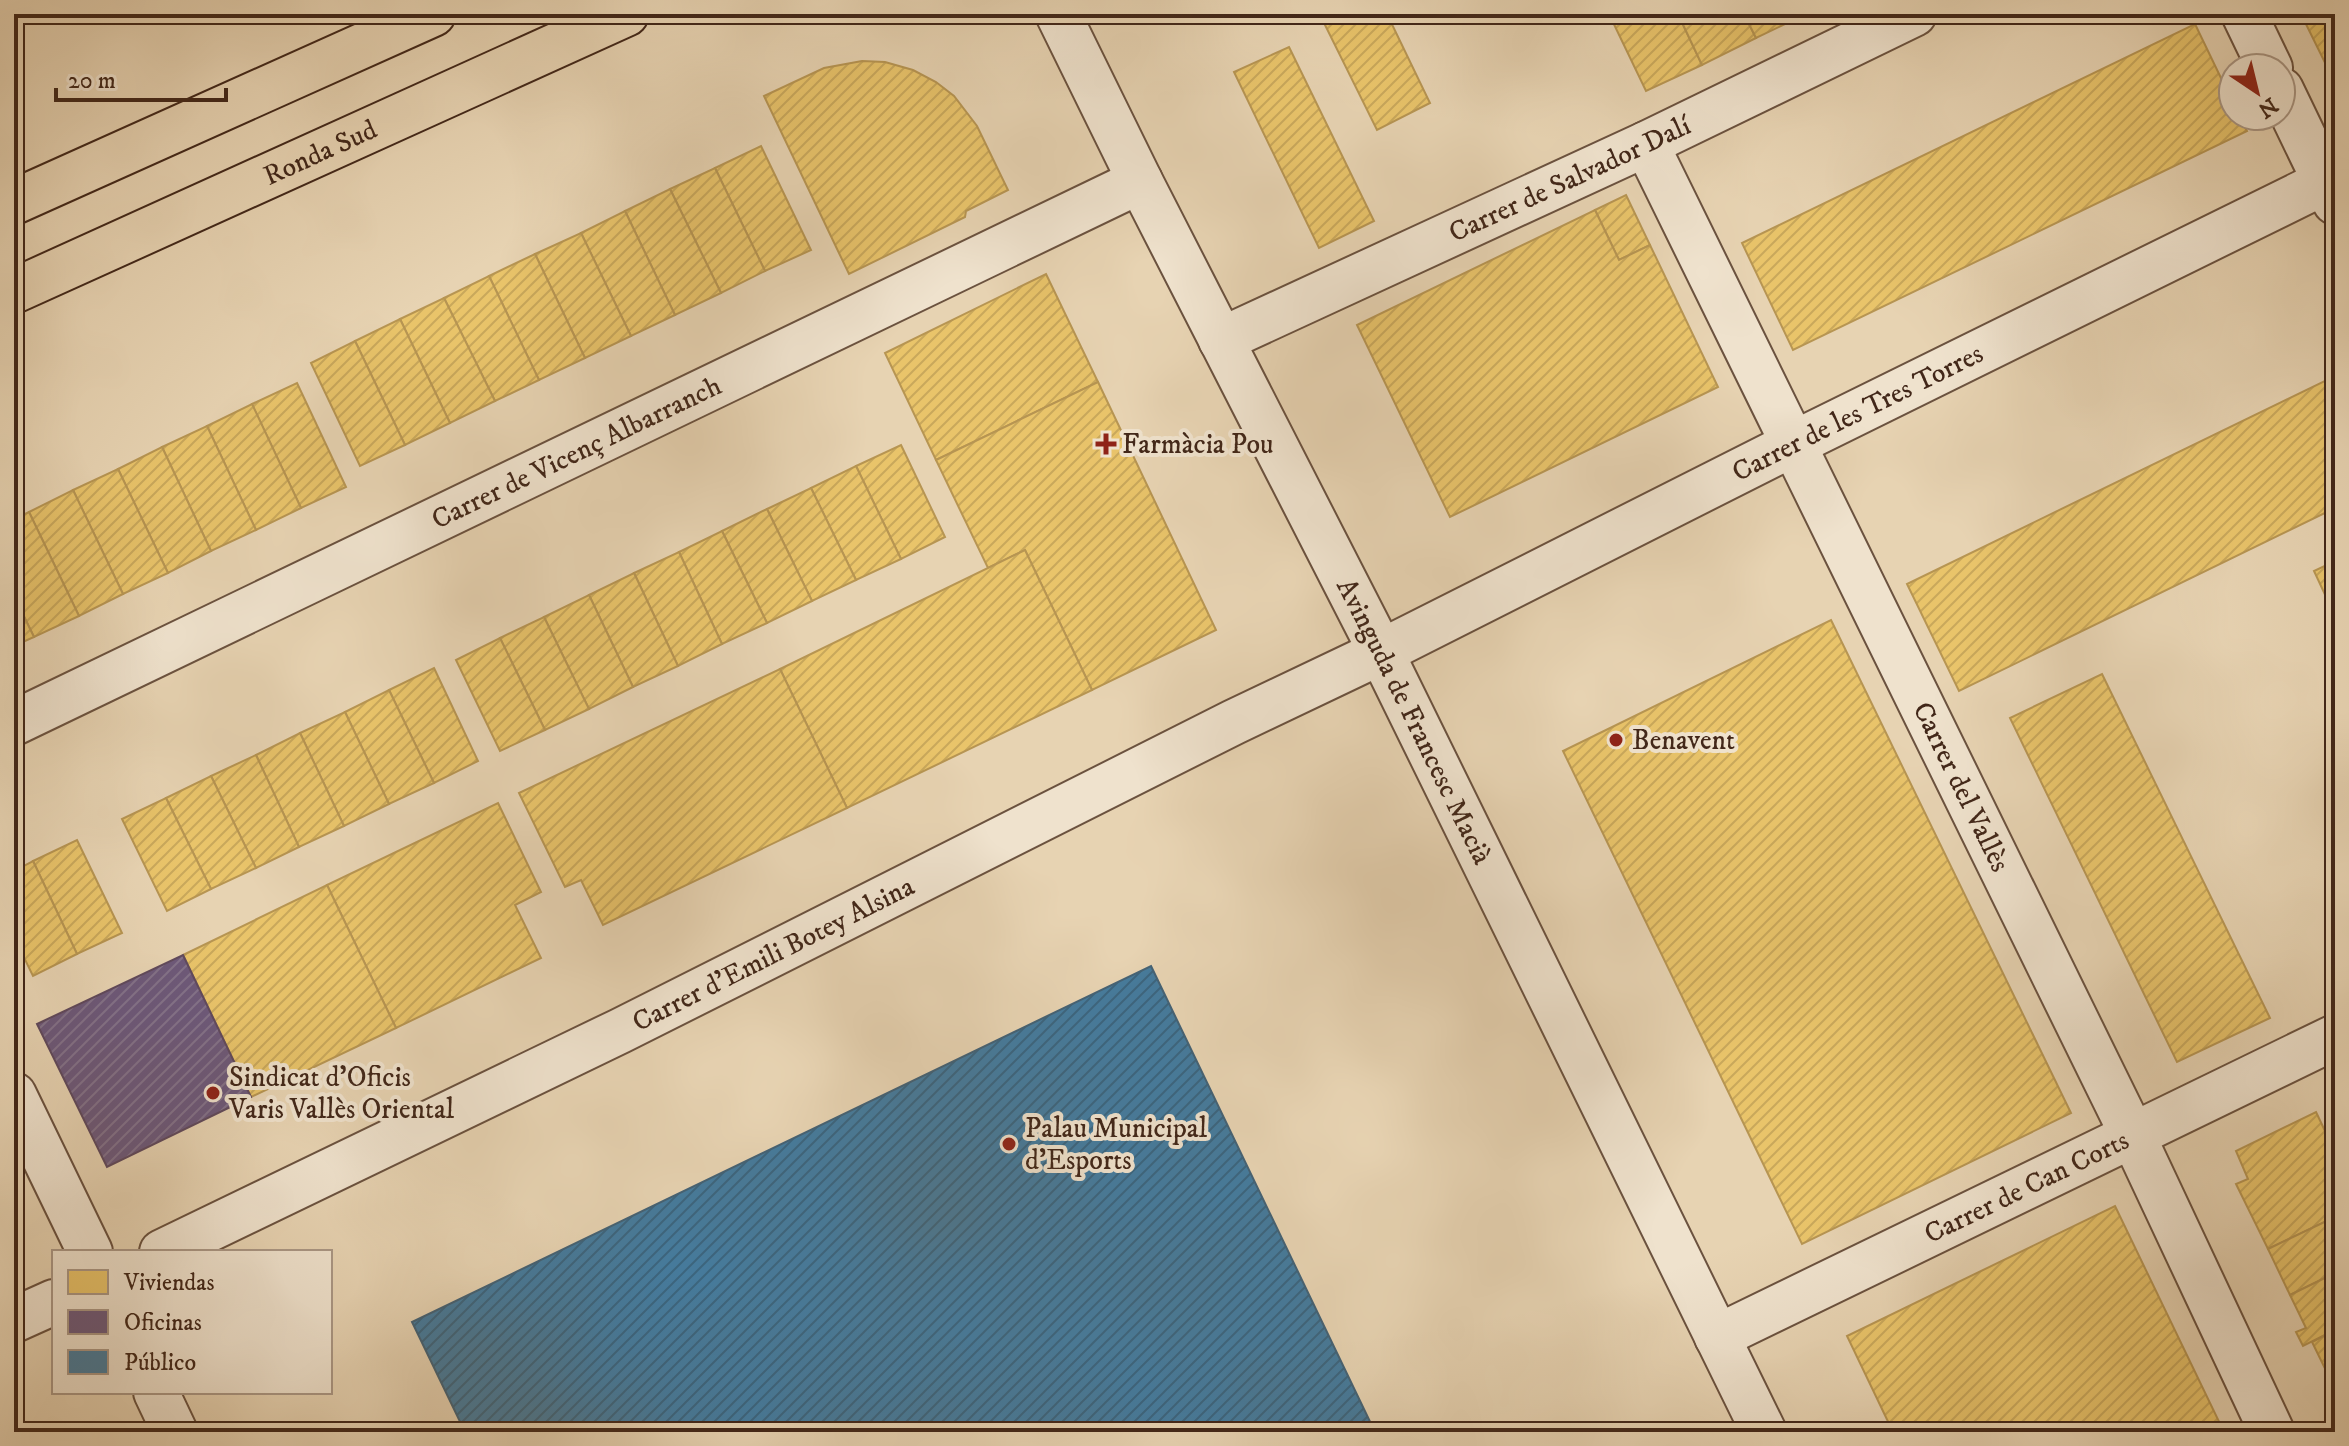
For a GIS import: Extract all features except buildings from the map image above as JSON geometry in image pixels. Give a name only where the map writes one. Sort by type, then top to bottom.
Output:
[{"type":"main road","points":[[14,202],[433,14]]},
{"type":"main road","name":"Ronda Sud","points":[[14,291],[626,14]]},
{"type":"street","name":"Avinguda de Francesc Macià","points":[[1058,14],[1381,652],[1764,1432]]},
{"type":"street","name":"Carrer de Salvador Dalí","points":[[1221,340],[1646,144],[1914,14]]},
{"type":"street","points":[[2244,14],[2262,52]]},
{"type":"street","points":[[2297,120],[2332,186]]},
{"type":"street","name":"Carrer del Vallès","points":[[1646,144],[2133,1136],[2272,1432]]},
{"type":"street","name":"Carrer de Vicenç Albarranch","points":[[14,723],[1140,181]]},
{"type":"street","name":"Carrer de les Tres Torres","points":[[1381,652],[1793,444],[2332,186]]},
{"type":"street","name":"Carrer d'Emili Botey Alsina","points":[[166,1250],[620,1031],[1234,722],[1381,652]]},
{"type":"street","name":"Carrer de Can Corts","points":[[1717,1337],[2335,1037]]},
{"type":"street","points":[[14,1095],[89,1250]]},
{"type":"street","points":[[14,1320],[52,1303]]},
{"type":"street","points":[[157,1394],[175,1432]]},
{"type":"place","name":"Farmàcia Pou","points":[[1106,444]]},
{"type":"place","name":"Benavent","points":[[1616,740]]},
{"type":"place","name":"Sindicat d'Oficis Varis Vallès Oriental","points":[[213,1093]]},
{"type":"place","name":"Palau Municipal d'Esports","points":[[1009,1144]]}]
